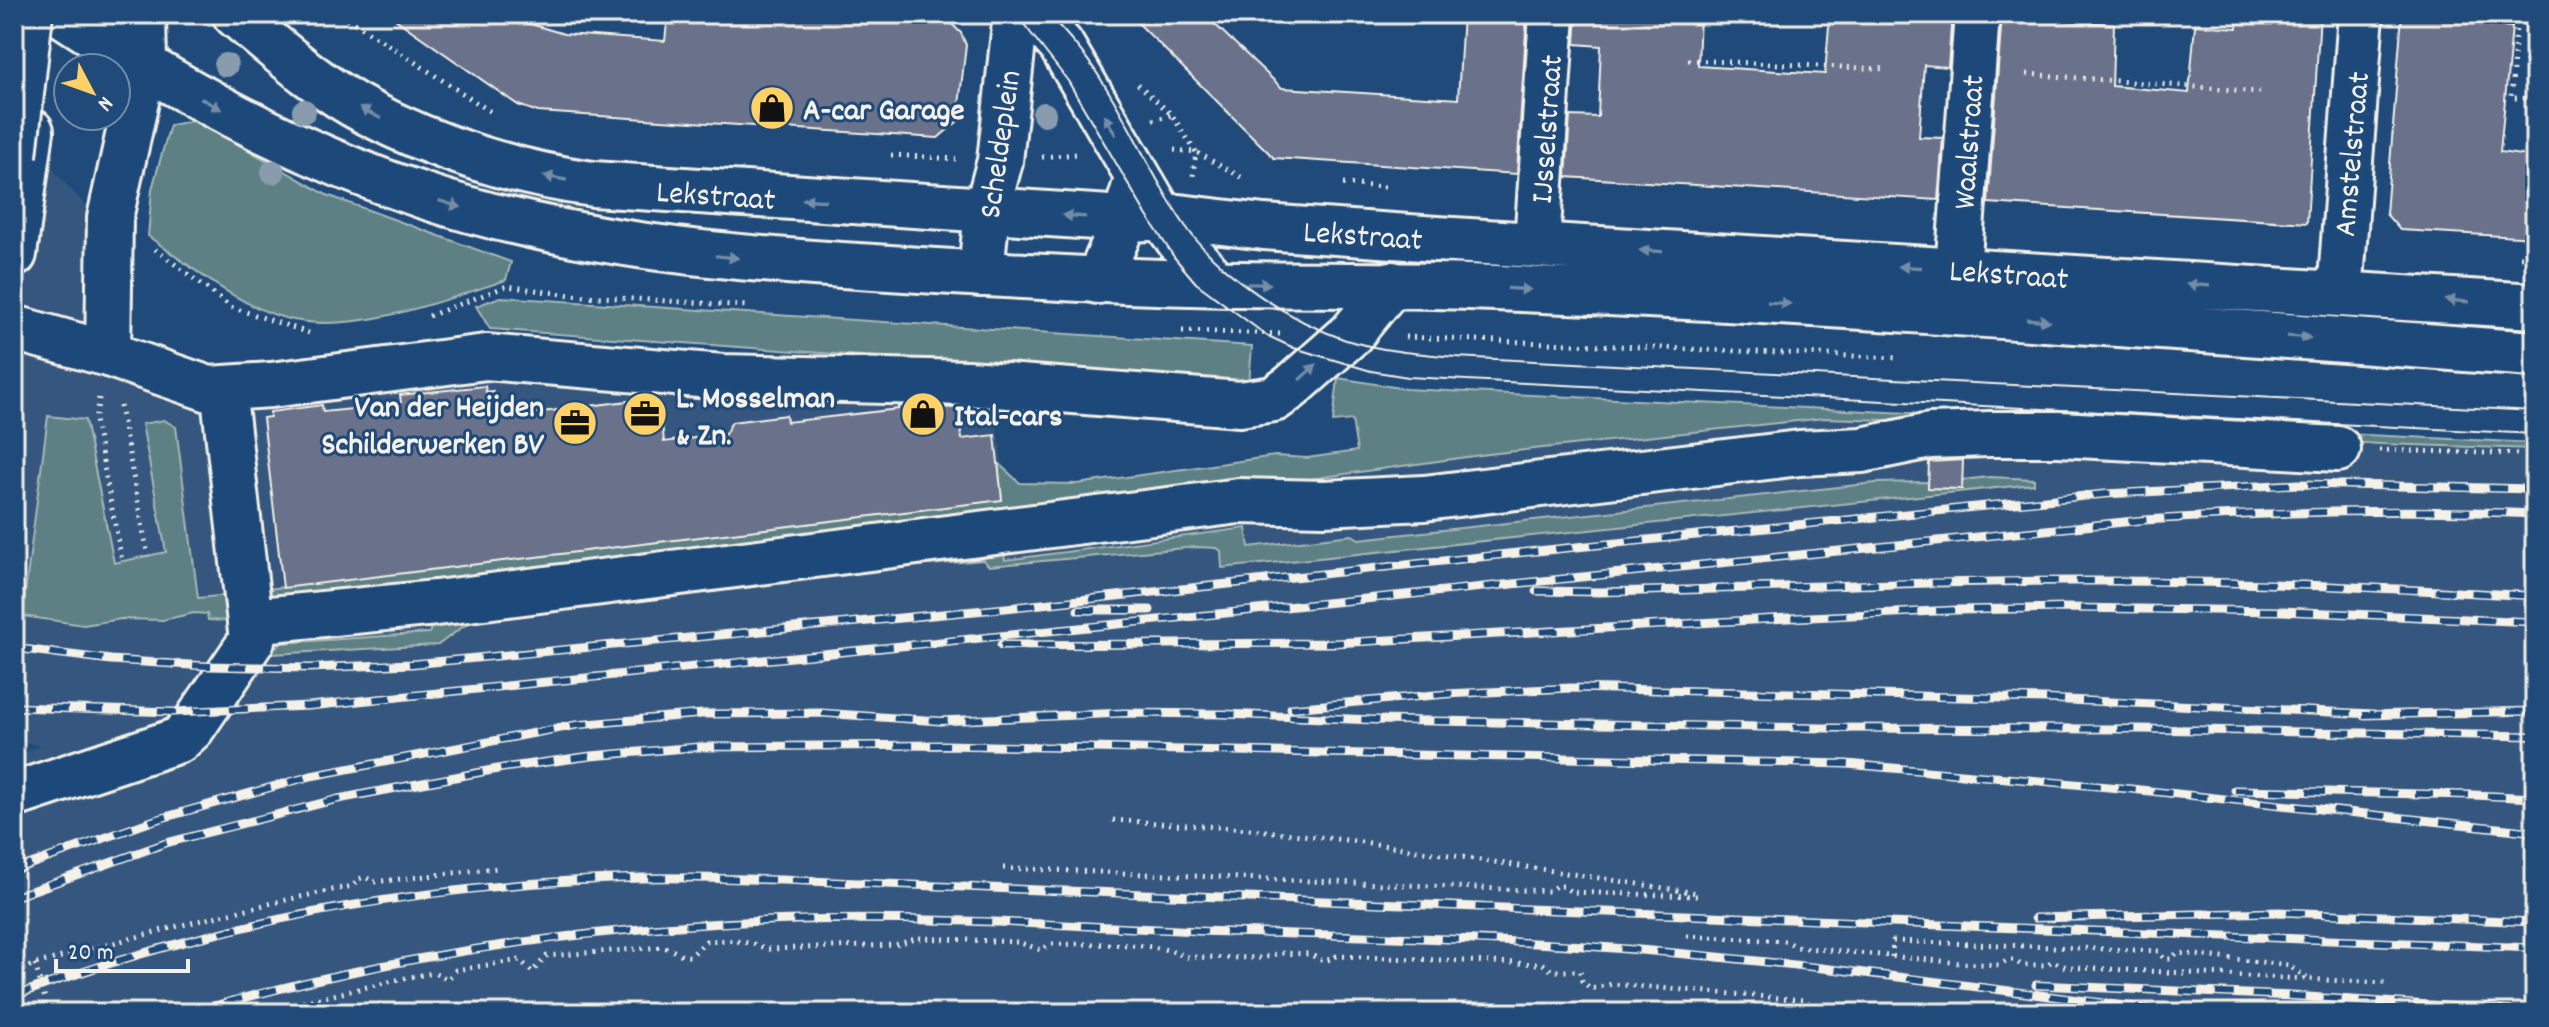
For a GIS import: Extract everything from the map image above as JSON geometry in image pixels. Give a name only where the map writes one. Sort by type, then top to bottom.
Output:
[{"type":"main road","points":[[14,254],[30,14]]},
{"type":"main road","name":"Lekstraat","points":[[62,14],[241,121],[313,155],[427,197],[533,227],[614,243],[735,258],[1098,281],[1392,284],[1713,299],[2535,354]]},
{"type":"main road","points":[[108,354],[110,218],[144,65],[143,14]]},
{"type":"main road","name":"Lekstraat","points":[[235,14],[320,82],[367,112],[465,153],[522,172],[558,179],[639,189],[1144,218],[1179,217],[1264,227],[2535,306]]},
{"type":"main road","name":"Scheldeplein","points":[[981,274],[987,209],[1000,161],[1016,14]]},
{"type":"main road","name":"Scheldeplein","points":[[1033,14],[1061,45],[1131,162],[1144,218],[1180,242],[1216,283]]},
{"type":"main road","name":"IJsselstraat","points":[[1537,244],[1552,14]]},
{"type":"main road","name":"Waalstraat","points":[[1958,270],[1977,14]]},
{"type":"main road","name":"Amstelstraat","points":[[2340,294],[2361,14]]},
{"type":"main road","points":[[1098,281],[1144,218]]},
{"type":"main road","name":"Lekstraat","points":[[14,328],[108,354],[209,389],[271,385],[486,357],[723,377],[968,383],[1240,404],[1274,399],[1291,387],[1351,334],[1392,284]]},
{"type":"main road","points":[[14,795],[179,740],[192,728],[252,640],[223,388]]},
{"type":"main road","points":[[251,621],[436,603],[1239,501],[1324,503],[1424,498],[1800,453],[1862,450],[1930,436],[2059,434],[2338,449]]},
{"type":"path","points":[[341,14],[499,117]]},
{"type":"path","points":[[2517,14],[2511,98],[2535,98]]},
{"type":"path","points":[[1688,60],[1885,69]]},
{"type":"path","points":[[2027,74],[2260,92]]},
{"type":"path","points":[[883,155],[1000,161],[1131,162],[1141,148],[1196,152],[1241,177],[1255,178]]},
{"type":"path","name":"Lekstraat","points":[[1330,183],[1389,188]]},
{"type":"path","points":[[122,416],[148,556]]},
{"type":"path","points":[[95,420],[122,561]]},
{"type":"path","points":[[2338,449],[2523,454]]},
{"type":"path","points":[[1003,868],[1549,891],[1563,886],[1571,892],[1697,896],[1697,893],[1363,842],[1249,829],[1112,820]]},
{"type":"path","points":[[14,972],[235,910],[353,886],[365,877],[374,882],[497,868]]},
{"type":"path","points":[[1687,936],[1786,941],[1797,947],[1999,965],[2007,960],[2034,965],[2046,965],[2052,961],[2066,967],[2386,983]]},
{"type":"path","points":[[256,1013],[410,977],[434,973],[448,979],[456,970],[520,960],[532,972],[547,956],[568,953],[663,947],[683,957],[691,956],[706,941],[754,943],[767,949],[895,945],[919,938],[980,938],[1018,942],[1041,950],[1051,944],[1157,947],[1185,957],[1263,958],[1279,953],[1311,954],[1319,961],[1337,956],[1543,964],[1552,971],[1580,971],[1582,981],[1591,989],[1612,984],[1804,1000],[1822,1013]]},
{"type":"path","points":[[1892,957],[1893,941],[2159,951],[2164,959],[2171,959],[2177,953],[2288,965],[2307,979]]},
{"type":"path","points":[[35,964],[46,1013]]},
{"type":"path","points":[[1846,1013],[1855,1007],[1904,1013]]},
{"type":"shaded area","points":[[14,125],[105,228],[90,368],[487,365],[992,393],[1010,515],[1361,462],[1795,413],[2041,420],[2535,449],[2535,1013],[14,1013],[14,756],[41,746],[14,740]]},
{"type":"green space","points":[[196,120],[327,195],[511,262],[506,280],[397,314],[339,323],[285,318],[249,304],[148,236],[152,189],[170,125]]},
{"type":"green space","points":[[500,297],[1252,346],[1249,384],[490,329],[476,306]]},
{"type":"green space","points":[[1338,378],[1406,389],[2535,443],[2535,449],[1825,418],[1488,454],[1230,490],[269,607],[268,589],[1002,500],[998,463],[1020,483],[1077,484],[1275,456],[1307,458],[1357,451],[1352,420],[1333,422]]},
{"type":"green space","points":[[48,416],[85,420],[114,563],[166,552],[142,424],[164,420],[176,427],[198,598],[229,595],[229,621],[208,620],[207,614],[194,613],[163,620],[121,619],[84,625],[22,616]]},
{"type":"green space","points":[[1989,477],[2034,479],[2034,484],[1222,568],[1221,551],[1196,547],[989,566],[983,560],[785,578],[472,620],[438,645],[269,652],[282,643],[429,633],[438,612],[1002,540],[1005,560],[1246,528],[1249,547],[1352,535],[1359,539],[1876,483],[1928,482],[1928,488],[1961,489],[1962,480]]},
{"type":"building","points":[[388,14],[497,14],[564,34],[665,41],[668,14],[942,14],[961,33],[966,45],[957,122],[938,138],[538,112],[518,105]]},
{"type":"building","points":[[1129,14],[1204,14],[1282,88],[1458,99],[1463,14],[1527,14],[1517,174],[1274,158]]},
{"type":"building","points":[[1577,14],[1700,14],[1698,66],[1825,74],[1830,14],[1952,14],[1948,67],[1924,65],[1919,137],[1943,138],[1938,200],[1566,177],[1570,116],[1598,117],[1601,46],[1575,44]]},
{"type":"building","points":[[2002,14],[2067,14],[2067,21],[2114,24],[2112,86],[2189,93],[2195,25],[2237,28],[2238,14],[2320,14],[2307,223],[1988,203]]},
{"type":"building","points":[[2402,14],[2465,14],[2465,23],[2512,27],[2500,152],[2535,157],[2535,238],[2400,230],[2386,214]]},
{"type":"building","points":[[485,386],[486,392],[493,391],[496,418],[652,398],[652,405],[660,404],[664,442],[725,434],[732,422],[786,415],[787,422],[898,409],[898,406],[958,408],[962,439],[995,435],[1002,500],[283,588],[263,418],[270,417],[270,412],[322,405],[323,412],[393,405],[401,402],[400,395]]},
{"type":"building","points":[[1963,460],[1962,489],[1928,488],[1929,462]]},
{"type":"tram line","points":[[1016,14],[1068,81],[1147,216],[1174,257],[1196,283],[1266,335],[1294,348],[1371,371],[1408,377],[2535,434]]},
{"type":"tram line","points":[[1048,14],[1096,72],[1173,207],[1198,243],[1235,278],[1279,308],[1324,332],[1359,344],[1400,352],[1455,357],[2535,411]]},
{"type":"railway","points":[[14,648],[111,660],[207,666],[309,668],[412,664],[996,609],[2105,494],[2299,484],[2535,489]]},
{"type":"railway","points":[[14,707],[174,712],[309,706],[2144,520],[2339,512],[2535,514]]},
{"type":"railway","points":[[1536,591],[2132,581],[2304,585],[2535,596]]},
{"type":"railway","points":[[1001,645],[1334,643],[1789,618],[2069,608],[2281,611],[2535,622]]},
{"type":"railway","points":[[1078,610],[1150,610]]},
{"type":"railway","points":[[1291,708],[1446,694],[1570,688],[2045,699],[2374,714]]},
{"type":"railway","points":[[2363,715],[2535,711]]},
{"type":"railway","points":[[14,870],[155,820],[311,776],[576,725],[702,714],[821,713],[940,721],[1124,713],[1223,714],[1375,720],[1824,728],[2139,729],[2535,736]]},
{"type":"railway","points":[[14,897],[166,843],[338,799],[503,768],[591,756],[698,747],[945,745],[1847,764],[2131,789],[2535,832]]},
{"type":"railway","points":[[2235,790],[2535,798]]},
{"type":"railway","points":[[14,996],[167,947],[324,911],[482,888],[642,878],[782,880],[2535,948]]},
{"type":"railway","points":[[2035,918],[2279,912],[2535,922]]},
{"type":"railway","points":[[190,1013],[331,977],[474,949],[619,931],[819,919],[982,922],[1585,946],[1843,970],[2180,1013]]},
{"type":"railway","points":[[2036,985],[2293,996],[2535,1012]]},
{"type":"place","name":"A-car Garage","points":[[772,108]]},
{"type":"place","name":"L. Mosselman & Zn.","points":[[645,414]]},
{"type":"place","name":"Ital-cars","points":[[923,414]]},
{"type":"place","name":"Van der Heijden Schilderwerken BV","points":[[575,423]]}]
